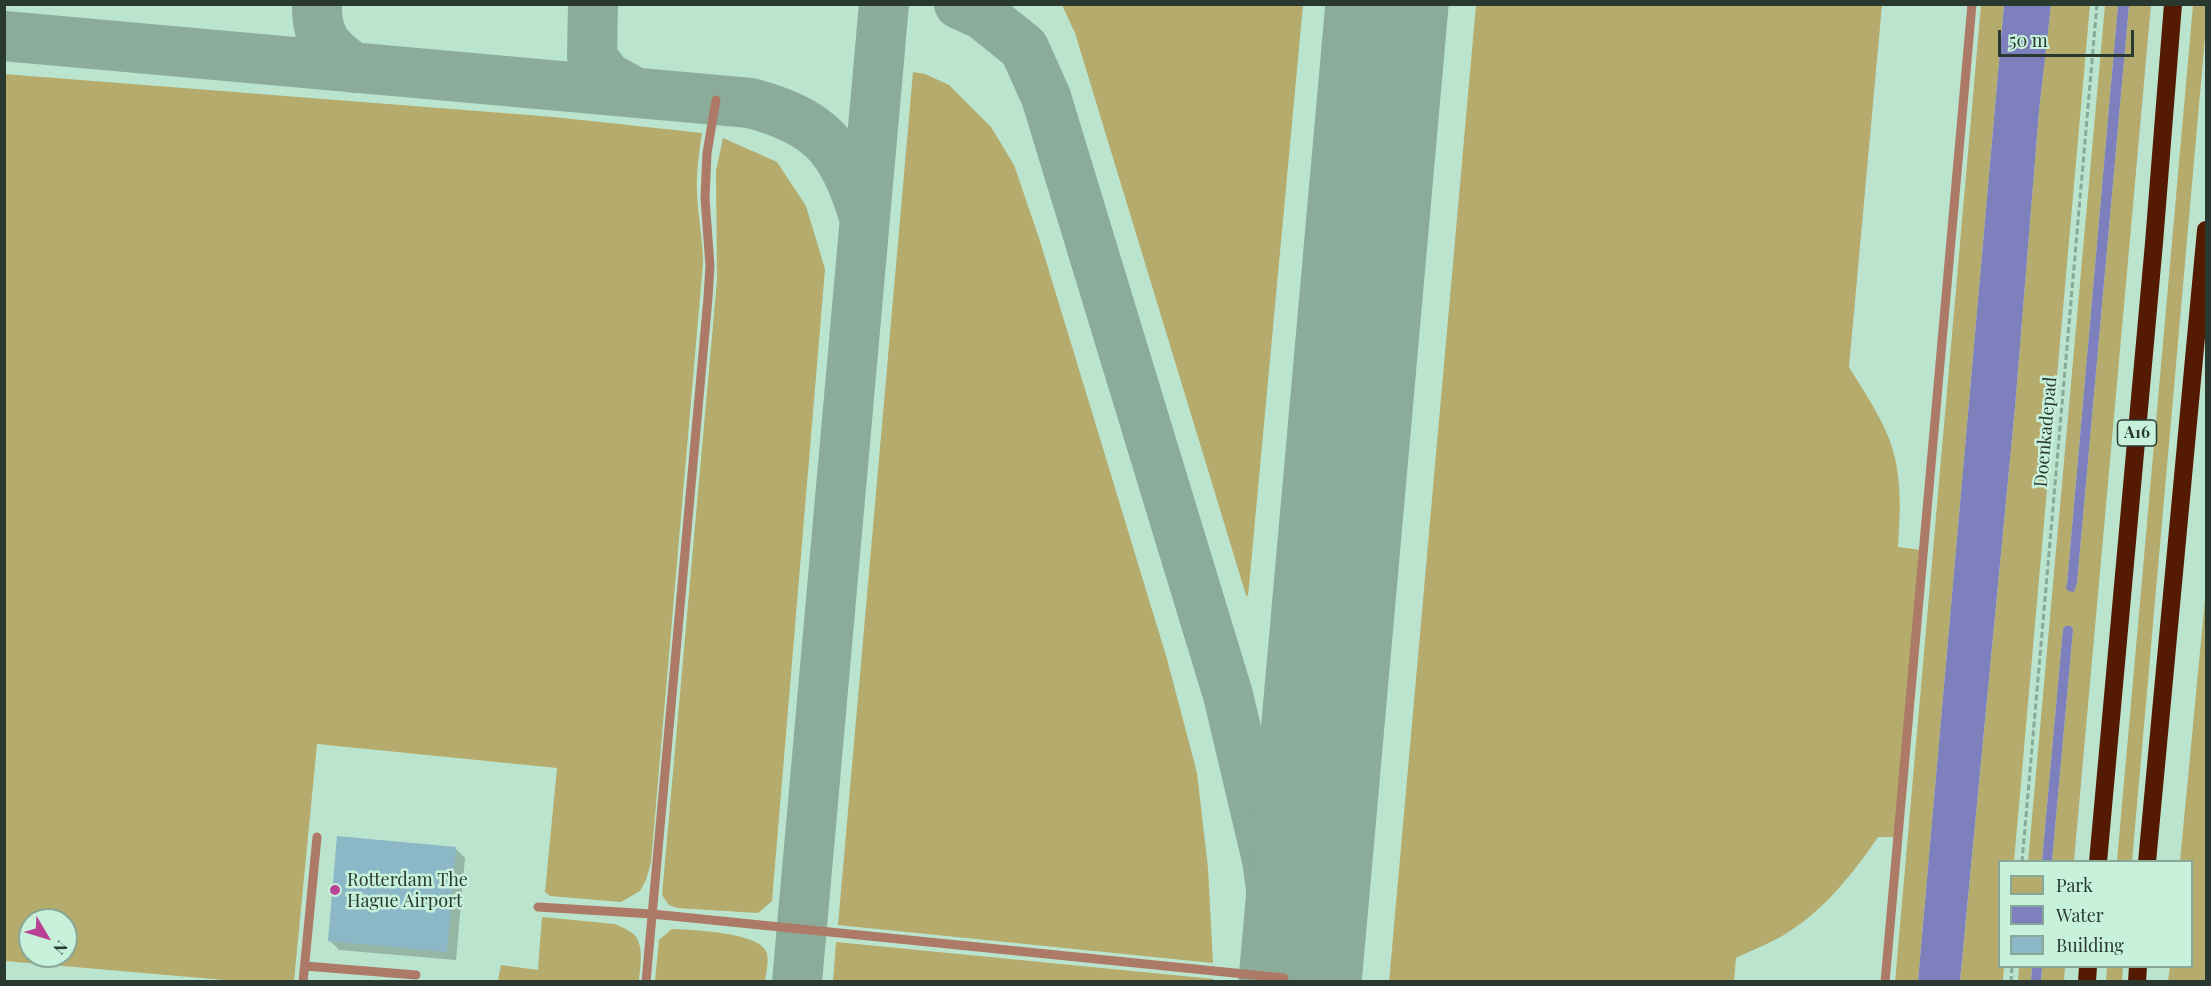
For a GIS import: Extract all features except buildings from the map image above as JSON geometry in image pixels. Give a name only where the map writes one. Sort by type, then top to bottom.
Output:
[{"type":"highway","name":"A16","points":[[2097,860],[2174,4]]},
{"type":"highway","points":[[2147,860],[2206,230]]},
{"type":"lane","points":[[1886,981],[1972,4]]},
{"type":"lane","points":[[646,981],[708,298],[710,266],[705,198],[707,153],[716,100]]},
{"type":"lane","points":[[303,981],[317,837]]},
{"type":"lane","points":[[538,907],[652,914],[1284,978]]},
{"type":"lane","points":[[305,966],[416,975]]},
{"type":"path","name":"Doenkadepad","points":[[2022,860],[2097,4]]},
{"type":"green space","points":[[1062,5],[1303,5],[1248,596],[1075,33]]},
{"type":"green space","points":[[1476,5],[1882,5],[1849,367],[1881,420],[1894,454],[1900,512],[1898,547],[1921,550],[1895,837],[1878,837],[1838,888],[1816,912],[1803,922],[1777,939],[1736,958],[1734,981],[1389,982]]},
{"type":"green space","points":[[1981,5],[2004,5],[1918,981],[1895,982]]},
{"type":"green space","points":[[2051,5],[2090,5],[2014,860],[1998,860],[1998,968],[2004,968],[2003,981],[1960,982],[2015,407],[2039,111]]},
{"type":"green space","points":[[2105,5],[2118,5],[2067,584],[2077,583],[2129,5],[2151,5],[2074,860],[2052,860],[2073,630],[2071,626],[2065,626],[2042,860],[2028,860]]},
{"type":"green space","points":[[2193,5],[2206,5],[2206,26],[2132,860],[2117,860]]},
{"type":"green space","points":[[913,72],[925,74],[949,85],[991,127],[1014,165],[1039,238],[1167,659],[1197,773],[1208,868],[1213,963],[838,925]]},
{"type":"green space","points":[[4,74],[554,117],[702,133],[697,186],[703,263],[651,862],[640,891],[621,902],[550,896],[545,892],[557,768],[317,744],[294,981],[236,981],[78,967],[78,908],[18,908],[18,962],[5,961]]},
{"type":"green space","points":[[723,138],[777,162],[806,206],[825,269],[772,901],[758,913],[677,908],[669,905],[662,895],[717,280],[716,171]]},
{"type":"green space","points":[[2206,589],[2206,981],[2168,981],[2170,968],[2193,968],[2193,860],[2180,860]]},
{"type":"green space","points":[[542,917],[615,924],[629,931],[636,937],[640,947],[639,981],[498,981],[501,965],[538,970]]},
{"type":"green space","points":[[672,929],[725,934],[753,941],[763,947],[767,954],[765,981],[655,981],[659,940]]},
{"type":"green space","points":[[836,942],[1214,979],[1213,981],[833,981]]},
{"type":"green space","points":[[2019,968],[2032,968],[2031,981],[2018,981]]},
{"type":"green space","points":[[2042,968],[2065,968],[2064,981],[2041,981]]},
{"type":"green space","points":[[2107,968],[2123,968],[2122,981],[2106,981]]},
{"type":"water","points":[[2004,5],[2051,5],[2039,111],[2015,407],[1960,981],[1918,981]]},
{"type":"water","points":[[2118,5],[2129,5],[2077,583],[2074,592],[2066,588]]},
{"type":"water","points":[[2065,626],[2071,626],[2073,630],[2052,860],[2042,860]]},
{"type":"water","points":[[2032,968],[2042,968],[2041,981],[2031,981]]},
{"type":"taxiway","points":[[317,4],[319,26],[325,42],[354,68]]},
{"type":"taxiway","points":[[593,4],[592,57],[607,77],[636,93]]},
{"type":"taxiway","points":[[797,982],[884,4]]},
{"type":"taxiway","points":[[959,4],[983,15],[1024,48],[1046,97],[1228,695],[1267,860],[1284,982]]},
{"type":"taxiway","points":[[4,36],[750,103],[794,119],[811,128],[825,140],[847,171],[863,214]]},
{"type":"runway","points":[[1300,982],[1387,4]]},
{"type":"place","name":"Rotterdam The Hague Airport","points":[[335,890]]}]
